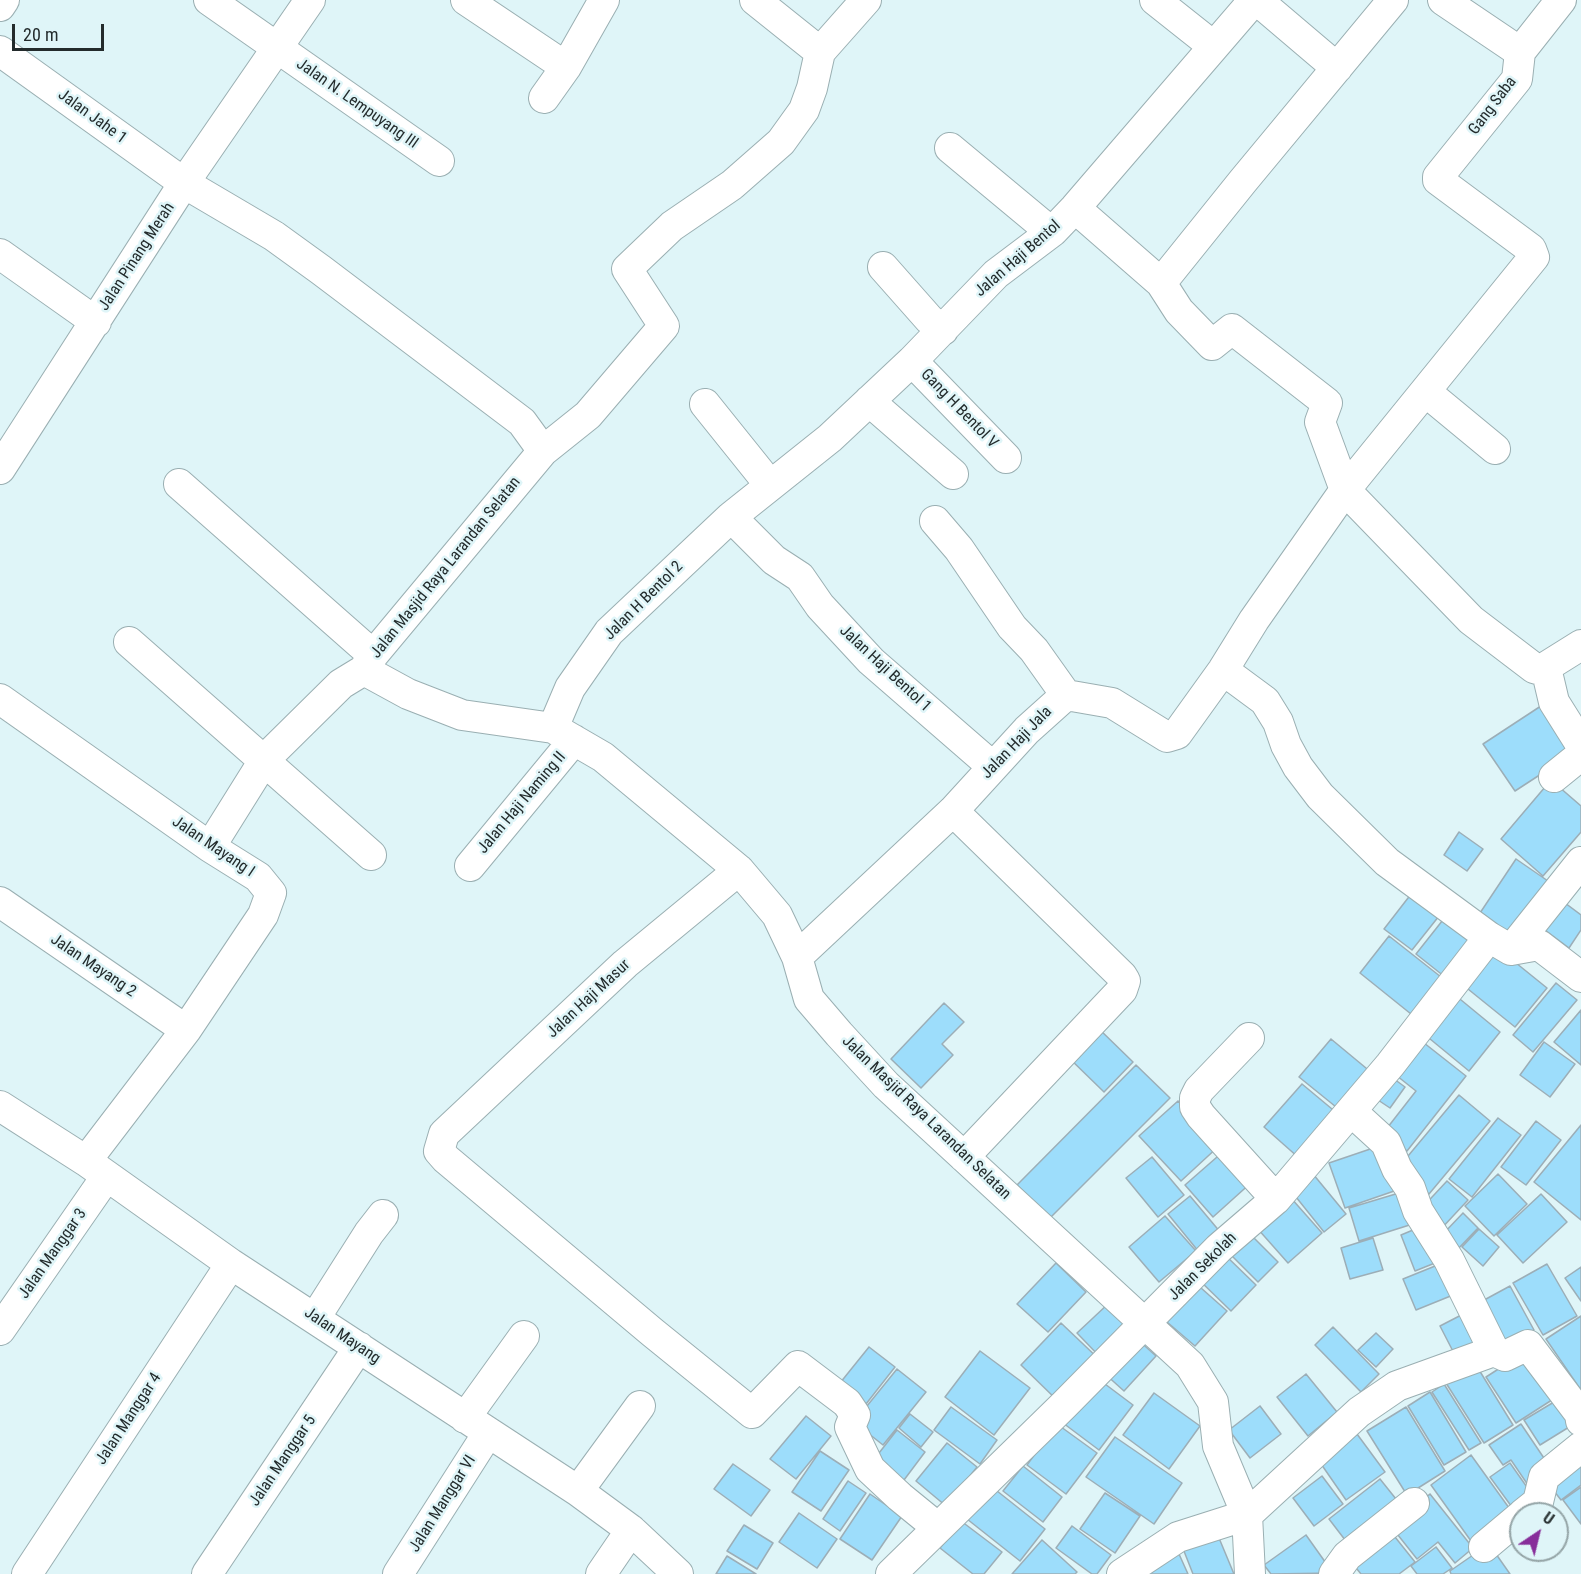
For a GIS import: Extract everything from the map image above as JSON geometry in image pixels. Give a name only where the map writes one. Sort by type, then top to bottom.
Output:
[{"type":"street","points":[[0,6],[4,0]]},
{"type":"street","name":"Jalan N. Lempuyang III","points":[[208,0],[439,161]]},
{"type":"street","name":"Jalan Pinang Merah","points":[[2,462],[96,322],[184,183],[310,0]]},
{"type":"street","points":[[466,0],[566,67]]},
{"type":"street","points":[[544,98],[566,67],[604,0]]},
{"type":"street","points":[[755,0],[820,52],[866,0]]},
{"type":"street","points":[[1155,0],[1213,46]]},
{"type":"street","points":[[1256,0],[1337,68]]},
{"type":"street","name":"Jalan Haji Bentol","points":[[731,517],[830,438],[912,361],[996,274],[1051,232],[1075,208],[1213,46],[1256,0]]},
{"type":"street","points":[[1161,283],[1393,0]]},
{"type":"street","points":[[1443,0],[1520,52]]},
{"type":"street","name":"Gang Saba","points":[[1438,180],[1441,171],[1517,79],[1520,52],[1562,0]]},
{"type":"street","name":"Jalan Jahe 1","points":[[0,51],[184,183]]},
{"type":"street","name":"Jalan Masjid Raya Larandan Selatan","points":[[820,52],[812,88],[804,110],[781,142],[732,185],[672,226],[627,269],[664,326],[588,415],[543,451],[368,663],[408,694],[462,715],[563,734],[603,757],[739,870],[777,915],[796,957],[809,999],[839,1034],[886,1085],[1190,1365],[1213,1402],[1218,1446],[1247,1515],[1250,1574]]},
{"type":"street","points":[[950,148],[1051,232]]},
{"type":"street","name":"Jalan Haji Jala","points":[[796,957],[952,811],[1027,730],[1066,695],[1112,703],[1167,737],[1177,734],[1345,490],[1535,255],[1531,249],[1438,180]]},
{"type":"street","points":[[184,183],[274,236],[321,270],[522,422],[543,451]]},
{"type":"street","points":[[1075,208],[1161,283],[1179,311],[1212,345],[1232,329],[1327,403],[1320,422],[1345,490],[1471,620],[1534,668],[1541,670],[1581,645]]},
{"type":"street","points":[[0,254],[96,322]]},
{"type":"street","points":[[883,267],[929,319],[943,330]]},
{"type":"street","name":"Gang H Bentol V","points":[[912,361],[1006,458]]},
{"type":"street","points":[[1426,392],[1495,449]]},
{"type":"street","points":[[869,401],[953,474]]},
{"type":"street","points":[[705,404],[770,485]]},
{"type":"street","points":[[179,484],[368,663],[341,684],[265,759],[210,847]]},
{"type":"street","name":"Jalan H Bentol 2","points":[[563,734],[570,688],[609,632],[731,517]]},
{"type":"street","name":"Jalan Haji Bentol 1","points":[[731,517],[774,561],[800,577],[820,606],[871,661],[993,767]]},
{"type":"street","points":[[935,521],[958,549],[1012,627],[1034,650],[1066,695]]},
{"type":"street","points":[[129,642],[265,759],[371,855]]},
{"type":"street","points":[[1546,668],[1554,702],[1581,747],[1580,756],[1554,777]]},
{"type":"street","points":[[1223,670],[1265,701],[1278,722],[1290,752],[1320,796],[1387,862],[1500,944],[1539,945],[1581,977]]},
{"type":"street","name":"Jalan Mayang I","points":[[0,699],[210,847],[258,877],[270,889],[271,898],[262,915],[96,1169]]},
{"type":"street","name":"Jalan Haji Naming II","points":[[470,866],[563,734]]},
{"type":"street","points":[[952,811],[1125,981],[1122,990],[964,1157]]},
{"type":"street","name":"Jalan Sekolah","points":[[891,1574],[1145,1325],[1219,1248],[1276,1198],[1390,1065],[1500,944],[1581,862]]},
{"type":"street","name":"Jalan Haji Masur","points":[[739,870],[625,964],[444,1134],[439,1151],[446,1160],[752,1413],[798,1366],[847,1403],[855,1415],[850,1427],[870,1469],[938,1528]]},
{"type":"street","name":"Jalan Mayang 2","points":[[0,903],[186,1030]]},
{"type":"street","points":[[1249,1038],[1199,1090],[1195,1098],[1195,1107],[1276,1198]]},
{"type":"street","name":"Jalan Mayang","points":[[0,1106],[96,1169],[231,1264],[578,1491],[631,1530],[678,1574]]},
{"type":"street","points":[[1351,1111],[1386,1143],[1396,1169],[1410,1188],[1418,1211],[1449,1260],[1494,1351],[1505,1356],[1528,1345],[1580,1416]]},
{"type":"street","name":"Jalan Manggar 3","points":[[0,1330],[96,1169]]},
{"type":"street","points":[[315,1318],[383,1215]]},
{"type":"street","name":"Jalan Manggar 4","points":[[27,1574],[231,1264]]},
{"type":"street","name":"Jalan Manggar VI","points":[[398,1574],[524,1336]]},
{"type":"street","name":"Jalan Manggar 5","points":[[207,1574],[359,1347]]},
{"type":"street","points":[[1122,1574],[1178,1537],[1247,1515],[1359,1412],[1397,1386],[1494,1351]]},
{"type":"street","points":[[578,1491],[640,1406]]},
{"type":"street","points":[[1538,1502],[1544,1477],[1581,1447]]},
{"type":"street","points":[[1334,1574],[1347,1556],[1414,1503]]},
{"type":"street","points":[[1484,1547],[1509,1526]]},
{"type":"street","points":[[601,1574],[631,1530]]},
{"type":"building","points":[[1547,702],[1578,750],[1515,791],[1483,744]]},
{"type":"building","points":[[1551,780],[1581,806],[1581,832],[1543,876],[1501,839]]},
{"type":"building","points":[[1459,832],[1483,849],[1467,871],[1444,855]]},
{"type":"building","points":[[1516,859],[1548,881],[1508,941],[1476,919]]},
{"type":"building","points":[[1415,889],[1443,911],[1412,950],[1384,929]]},
{"type":"building","points":[[1557,897],[1581,915],[1581,930],[1569,948],[1537,924]]},
{"type":"building","points":[[1450,911],[1479,933],[1445,977],[1416,954]]},
{"type":"building","points":[[1389,936],[1441,977],[1411,1014],[1360,973]]},
{"type":"building","points":[[1495,946],[1547,988],[1515,1027],[1463,985]]},
{"type":"building","points":[[1556,983],[1577,1000],[1533,1052],[1513,1035]]},
{"type":"building","points":[[1455,995],[1500,1032],[1469,1071],[1424,1034]]},
{"type":"building","points":[[944,1003],[964,1022],[942,1044],[953,1055],[921,1088],[891,1059]]},
{"type":"building","points":[[1581,1010],[1581,1065],[1554,1042]]},
{"type":"building","points":[[1095,1025],[1133,1062],[1104,1092],[1066,1055]]},
{"type":"building","points":[[1331,1039],[1372,1073],[1341,1111],[1299,1077]]},
{"type":"building","points":[[1419,1039],[1466,1076],[1407,1151],[1384,1132],[1416,1091],[1392,1072]]},
{"type":"building","points":[[1544,1042],[1575,1064],[1550,1097],[1520,1075]]},
{"type":"building","points":[[1136,1065],[1170,1098],[1050,1218],[1017,1185]]},
{"type":"building","points":[[1390,1076],[1405,1087],[1390,1108],[1375,1098]]},
{"type":"building","points":[[1302,1084],[1338,1114],[1299,1158],[1264,1127]]},
{"type":"building","points":[[1459,1095],[1490,1121],[1429,1194],[1398,1168]]},
{"type":"building","points":[[1178,1101],[1220,1145],[1181,1181],[1139,1136]]},
{"type":"building","points":[[1498,1118],[1521,1135],[1472,1197],[1449,1179]]},
{"type":"building","points":[[1536,1121],[1561,1140],[1526,1185],[1501,1167]]},
{"type":"building","points":[[1581,1125],[1581,1220],[1534,1182]]},
{"type":"building","points":[[1385,1144],[1400,1189],[1345,1208],[1329,1163]]},
{"type":"building","points":[[1225,1150],[1253,1181],[1213,1217],[1185,1185]]},
{"type":"building","points":[[1152,1157],[1184,1195],[1158,1217],[1126,1178]]},
{"type":"building","points":[[1313,1174],[1346,1214],[1324,1232],[1292,1192]]},
{"type":"building","points":[[1498,1174],[1527,1204],[1494,1236],[1465,1206]]},
{"type":"building","points":[[1447,1181],[1468,1200],[1440,1230],[1419,1211]]},
{"type":"building","points":[[1409,1190],[1419,1222],[1359,1241],[1349,1208]]},
{"type":"building","points":[[1541,1194],[1567,1222],[1523,1263],[1497,1235]]},
{"type":"building","points":[[1190,1196],[1221,1233],[1199,1252],[1168,1214]]},
{"type":"building","points":[[1291,1198],[1322,1233],[1288,1263],[1257,1228]]},
{"type":"building","points":[[1463,1213],[1478,1228],[1456,1251],[1441,1236]]},
{"type":"building","points":[[1165,1216],[1196,1251],[1159,1282],[1129,1247]]},
{"type":"building","points":[[1425,1225],[1440,1261],[1415,1271],[1401,1235]]},
{"type":"building","points":[[1479,1229],[1499,1247],[1483,1266],[1462,1247]]},
{"type":"building","points":[[1249,1233],[1278,1262],[1258,1282],[1229,1253]]},
{"type":"building","points":[[1373,1238],[1383,1270],[1350,1279],[1341,1248]]},
{"type":"building","points":[[1222,1252],[1256,1285],[1231,1311],[1197,1278]]},
{"type":"building","points":[[1445,1262],[1458,1293],[1416,1310],[1403,1279]]},
{"type":"building","points":[[1056,1263],[1086,1292],[1048,1332],[1017,1304]]},
{"type":"building","points":[[1547,1264],[1577,1316],[1543,1335],[1513,1283]]},
{"type":"building","points":[[1581,1267],[1581,1301],[1565,1278]]},
{"type":"building","points":[[1192,1280],[1227,1311],[1195,1346],[1160,1316]]},
{"type":"building","points":[[1510,1286],[1534,1330],[1499,1349],[1475,1305]]},
{"type":"building","points":[[1109,1303],[1134,1330],[1103,1360],[1077,1333]]},
{"type":"building","points":[[1469,1311],[1487,1346],[1458,1361],[1440,1326]]},
{"type":"building","points":[[1581,1316],[1581,1390],[1546,1339]]},
{"type":"building","points":[[1061,1323],[1102,1362],[1061,1404],[1021,1365]]},
{"type":"building","points":[[1333,1327],[1379,1374],[1361,1392],[1315,1345]]},
{"type":"building","points":[[1376,1333],[1393,1349],[1376,1367],[1358,1350]]},
{"type":"building","points":[[1136,1338],[1156,1356],[1124,1391],[1104,1373]]},
{"type":"building","points":[[869,1347],[895,1367],[866,1404],[840,1383]]},
{"type":"building","points":[[980,1351],[1030,1388],[994,1435],[945,1397]]},
{"type":"building","points":[[1525,1352],[1555,1398],[1516,1423],[1486,1377]]},
{"type":"building","points":[[1476,1365],[1513,1425],[1484,1443],[1446,1383]]},
{"type":"building","points":[[897,1369],[926,1392],[883,1445],[854,1422]]},
{"type":"building","points":[[1306,1374],[1337,1412],[1308,1436],[1277,1397]]},
{"type":"building","points":[[1097,1378],[1133,1405],[1099,1450],[1063,1423]]},
{"type":"building","points":[[1444,1384],[1481,1443],[1469,1450],[1432,1392]]},
{"type":"building","points":[[1430,1392],[1466,1452],[1444,1465],[1408,1406]]},
{"type":"building","points":[[1154,1393],[1200,1426],[1169,1469],[1123,1435]]},
{"type":"building","points":[[1559,1399],[1574,1424],[1540,1445],[1524,1420]]},
{"type":"building","points":[[1260,1406],[1281,1434],[1250,1458],[1229,1430]]},
{"type":"building","points":[[951,1407],[997,1440],[980,1464],[934,1430]]},
{"type":"building","points":[[1406,1407],[1445,1471],[1407,1495],[1367,1431]]},
{"type":"building","points":[[910,1414],[933,1432],[921,1447],[899,1428]]},
{"type":"building","points":[[806,1416],[831,1436],[796,1479],[770,1459]]},
{"type":"building","points":[[1057,1424],[1097,1453],[1066,1494],[1027,1465]]},
{"type":"building","points":[[1521,1424],[1552,1470],[1528,1485],[1511,1460],[1503,1465],[1489,1445]]},
{"type":"building","points":[[897,1430],[925,1452],[901,1484],[872,1462]]},
{"type":"building","points":[[1357,1434],[1385,1472],[1346,1500],[1319,1461]]},
{"type":"building","points":[[1115,1437],[1182,1483],[1154,1524],[1086,1477]]},
{"type":"building","points":[[947,1443],[977,1467],[946,1506],[916,1481]]},
{"type":"building","points":[[820,1451],[849,1470],[821,1511],[792,1492]]},
{"type":"building","points":[[1581,1451],[1581,1485],[1561,1500],[1544,1478]]},
{"type":"building","points":[[1471,1455],[1509,1508],[1509,1525],[1476,1548],[1431,1485]]},
{"type":"building","points":[[1510,1463],[1536,1500],[1509,1503],[1490,1477]]},
{"type":"building","points":[[733,1464],[770,1490],[751,1516],[714,1489]]},
{"type":"building","points":[[1023,1466],[1062,1497],[1043,1522],[1003,1491]]},
{"type":"building","points":[[1322,1476],[1343,1504],[1314,1526],[1293,1498]]},
{"type":"building","points":[[1380,1479],[1404,1509],[1352,1549],[1329,1519]]},
{"type":"building","points":[[848,1481],[866,1493],[840,1531],[823,1519]]},
{"type":"building","points":[[992,1487],[1045,1529],[1020,1561],[967,1519]]},
{"type":"building","points":[[1581,1487],[1581,1524],[1569,1508],[1569,1502],[1563,1500]]},
{"type":"building","points":[[1105,1493],[1140,1516],[1115,1553],[1080,1529]]},
{"type":"building","points":[[870,1494],[902,1516],[872,1560],[840,1539]]},
{"type":"building","points":[[1430,1494],[1473,1548],[1455,1563],[1438,1542],[1417,1559],[1390,1525]]},
{"type":"building","points":[[799,1513],[837,1539],[817,1568],[779,1542]]},
{"type":"building","points":[[961,1521],[1002,1552],[984,1574],[973,1574],[940,1548]]},
{"type":"building","points":[[744,1525],[773,1543],[757,1569],[727,1551]]},
{"type":"building","points":[[1072,1526],[1111,1555],[1097,1574],[1092,1574],[1056,1548]]},
{"type":"building","points":[[1214,1526],[1234,1574],[1193,1574],[1180,1541]]},
{"type":"building","points":[[1387,1527],[1415,1562],[1399,1574],[1361,1574],[1348,1558]]},
{"type":"building","points":[[1306,1535],[1333,1573],[1271,1574],[1264,1565]]},
{"type":"building","points":[[1042,1540],[1077,1572],[1075,1574],[1012,1574]]},
{"type":"building","points":[[1489,1544],[1510,1574],[1451,1574],[1450,1571]]},
{"type":"building","points":[[1436,1547],[1452,1568],[1443,1574],[1417,1574],[1411,1566]]},
{"type":"building","points":[[1179,1554],[1188,1574],[1138,1574]]},
{"type":"building","points":[[727,1556],[756,1574],[716,1574]]}]
